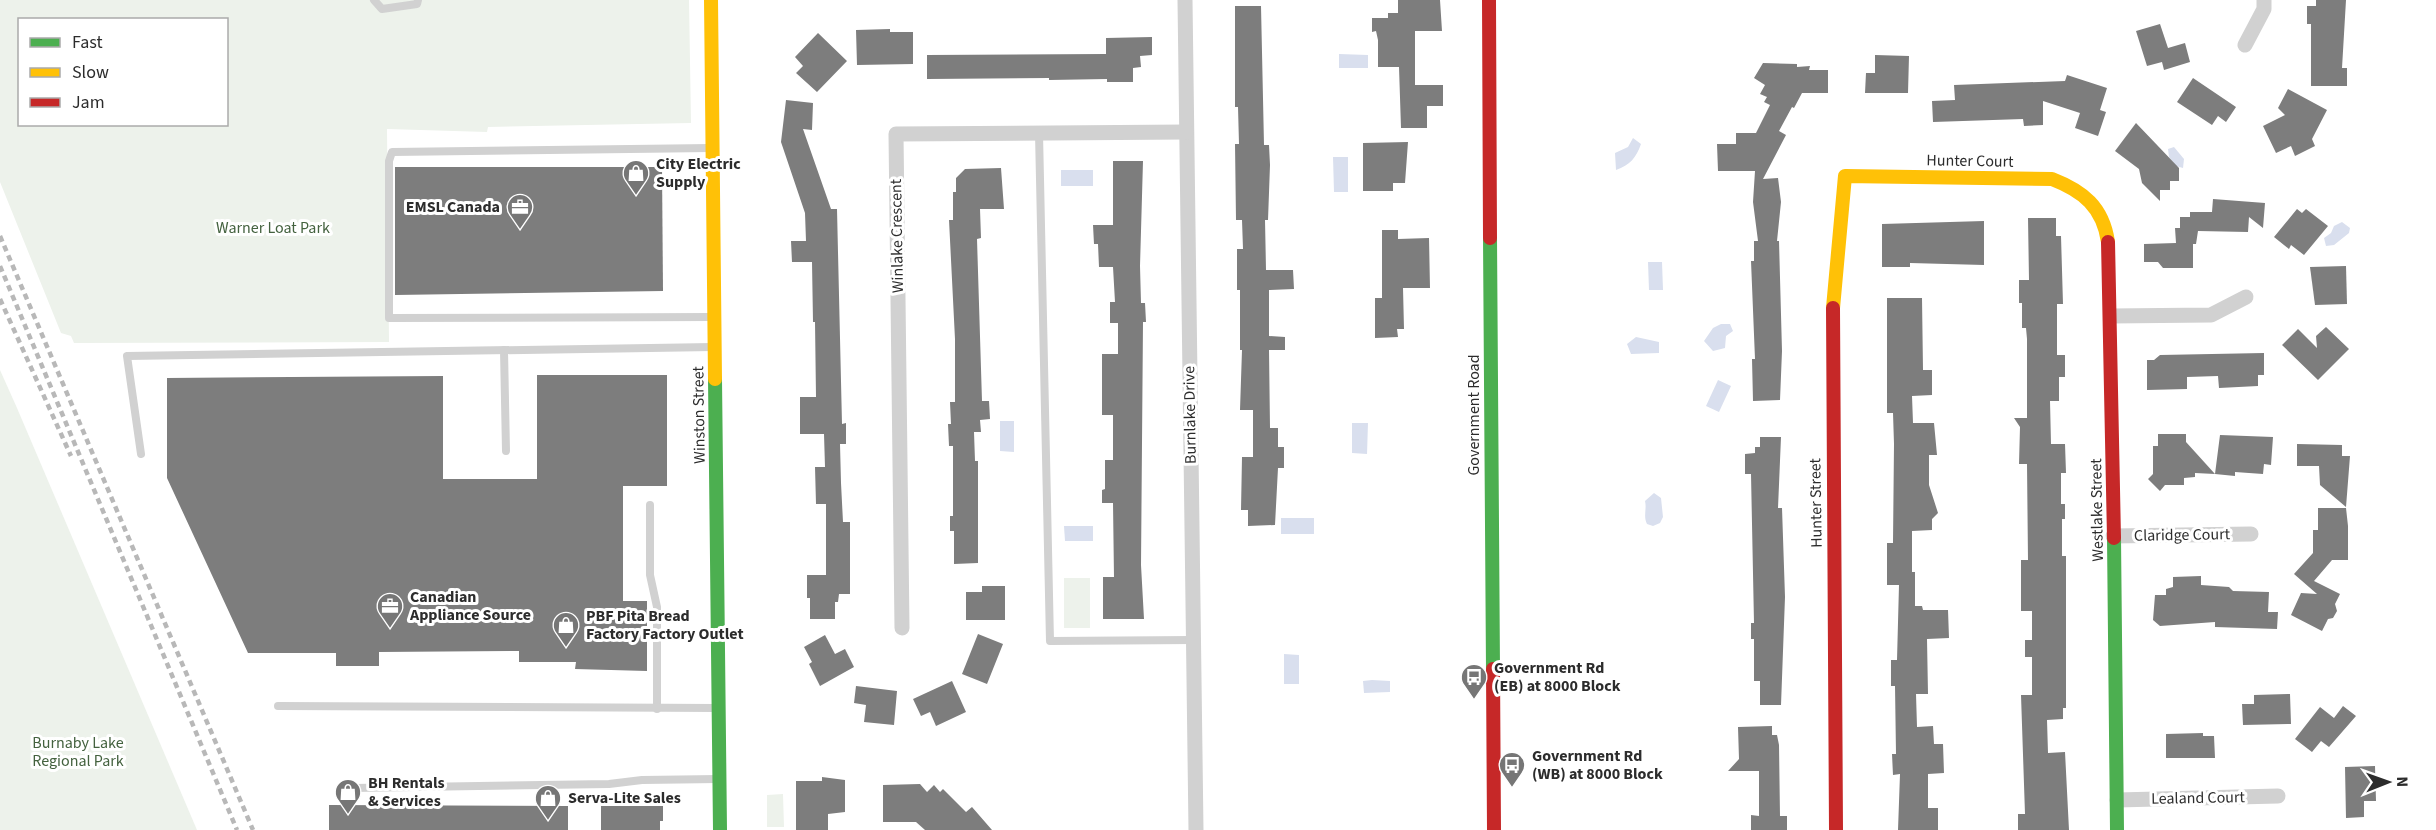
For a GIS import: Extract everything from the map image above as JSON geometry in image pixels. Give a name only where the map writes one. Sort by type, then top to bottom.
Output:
[{"type":"street","name":"Winston Street","points":[[711,0],[720,830]]},
{"type":"street","name":"Burnlake Drive","points":[[1185,0],[1196,830]]},
{"type":"street","name":"Government Road","points":[[1489,0],[1494,830]]},
{"type":"street","points":[[2245,45],[2264,9],[2264,0]]},
{"type":"street","name":"Winlake Crescent","points":[[902,628],[896,134],[1186,132]]},
{"type":"street","name":"Hunter Court","points":[[1845,176],[2052,179],[2072,184],[2089,196]]},
{"type":"street","name":"Hunter Street","points":[[1836,830],[1831,325],[1845,176]]},
{"type":"street","name":"Westlake Street","points":[[2089,196],[2101,211],[2109,234],[2117,830]]},
{"type":"street","points":[[2111,316],[2211,315],[2246,297]]},
{"type":"street","name":"Claridge Court","points":[[2114,536],[2251,534]]},
{"type":"street","name":"Lealand Court","points":[[2117,800],[2278,796]]},
{"type":"lane","points":[[374,0],[382,9],[417,4],[418,0]]},
{"type":"lane","points":[[1039,133],[1050,640],[1193,640]]},
{"type":"lane","points":[[712,148],[392,152],[389,161],[389,286],[390,318],[714,317]]},
{"type":"lane","points":[[141,454],[127,356],[714,347]]},
{"type":"lane","points":[[504,350],[506,451]]},
{"type":"lane","points":[[650,505],[650,575],[657,607],[657,709]]},
{"type":"lane","points":[[278,706],[718,708]]},
{"type":"lane","points":[[353,788],[609,784],[642,780],[719,779]]},
{"type":"green space","name":"Warner Loat Park","points":[[0,0],[689,0],[691,123],[488,127],[487,132],[387,129],[389,342],[74,343],[71,336],[61,333],[0,182]]},
{"type":"green space","name":"Burnaby Lake Regional Park","points":[[0,370],[17,408],[197,830],[0,830]]},
{"type":"green space","points":[[1064,578],[1090,578],[1090,628],[1064,628]]},
{"type":"green space","points":[[783,794],[784,827],[767,827],[767,795]]},
{"type":"water","points":[[1339,54],[1368,55],[1368,68],[1339,68]]},
{"type":"water","points":[[1633,138],[1641,144],[1637,153],[1629,163],[1616,170],[1615,153],[1628,147]]},
{"type":"water","points":[[2174,147],[2184,159],[2183,168],[2176,166],[2169,157],[2168,149]]},
{"type":"water","points":[[1333,157],[1348,157],[1348,192],[1334,192]]},
{"type":"water","points":[[1061,170],[1093,170],[1093,186],[1061,186]]},
{"type":"water","points":[[2342,222],[2350,228],[2349,233],[2334,245],[2326,246],[2324,238],[2331,233],[2334,226]]},
{"type":"water","points":[[1648,262],[1662,262],[1663,290],[1649,290]]},
{"type":"water","points":[[1721,324],[1730,324],[1733,331],[1726,336],[1725,348],[1713,351],[1704,341],[1713,328]]},
{"type":"water","points":[[1636,337],[1659,342],[1659,353],[1631,354],[1627,344]]},
{"type":"water","points":[[1718,380],[1731,386],[1719,412],[1706,406]]},
{"type":"water","points":[[1000,421],[1014,421],[1014,452],[1000,451]]},
{"type":"water","points":[[1352,423],[1368,423],[1367,454],[1352,453]]},
{"type":"water","points":[[1654,493],[1661,498],[1663,517],[1660,523],[1653,526],[1647,524],[1646,521],[1645,501]]},
{"type":"water","points":[[1281,518],[1314,518],[1314,534],[1281,534]]},
{"type":"water","points":[[1064,526],[1093,526],[1093,541],[1065,541]]},
{"type":"water","points":[[1284,654],[1299,655],[1299,684],[1284,684]]},
{"type":"water","points":[[1363,681],[1390,681],[1390,692],[1364,693]]},
{"type":"building","points":[[1398,0],[1440,0],[1442,31],[1415,31],[1415,85],[1443,85],[1443,106],[1427,106],[1427,128],[1401,128],[1399,67],[1378,67],[1378,40],[1376,31],[1372,32],[1372,18],[1388,18],[1388,13],[1398,13]]},
{"type":"building","points":[[2316,0],[2346,0],[2342,68],[2347,68],[2347,86],[2311,86],[2311,24],[2307,24],[2307,6],[2316,6]]},
{"type":"building","points":[[1235,6],[1261,6],[1264,145],[1269,145],[1270,165],[1268,220],[1265,220],[1266,270],[1293,270],[1294,289],[1269,290],[1269,336],[1285,337],[1285,350],[1269,350],[1270,428],[1278,428],[1278,447],[1284,447],[1284,468],[1278,468],[1275,525],[1248,526],[1248,510],[1241,510],[1242,457],[1253,457],[1253,410],[1240,410],[1242,350],[1240,350],[1240,290],[1237,290],[1237,249],[1243,249],[1242,220],[1236,220],[1235,144],[1239,144],[1238,107],[1235,107]]},
{"type":"building","points":[[2160,24],[2168,48],[2185,43],[2190,62],[2164,70],[2162,62],[2147,66],[2136,31]]},
{"type":"building","points":[[890,29],[890,32],[913,32],[913,64],[857,65],[856,30]]},
{"type":"building","points":[[818,33],[847,61],[817,92],[796,73],[803,66],[795,57]]},
{"type":"building","points":[[1152,37],[1152,55],[1140,56],[1141,67],[1133,68],[1133,82],[1107,82],[1107,79],[1049,80],[1049,78],[927,79],[927,55],[1106,54],[1106,38]]},
{"type":"building","points":[[1875,55],[1909,56],[1908,93],[1865,93],[1866,73],[1875,73]]},
{"type":"building","points":[[1763,63],[1797,64],[1797,67],[1810,66],[1809,70],[1828,70],[1828,93],[1802,93],[1779,131],[1786,135],[1763,179],[1778,178],[1781,202],[1777,241],[1779,241],[1782,351],[1780,400],[1753,401],[1752,359],[1755,359],[1751,261],[1754,261],[1754,241],[1758,241],[1753,202],[1755,171],[1718,171],[1717,144],[1736,144],[1736,133],[1756,133],[1770,105],[1764,102],[1767,97],[1760,94],[1765,85],[1754,78]]},
{"type":"building","points":[[2067,75],[2107,88],[2100,110],[2106,112],[2098,136],[2075,128],[2080,113],[2043,101],[2043,125],[2024,126],[2023,119],[1933,122],[1932,101],[1955,100],[1954,85],[2065,81]]},
{"type":"building","points":[[2193,78],[2236,107],[2226,122],[2218,116],[2212,125],[2177,102]]},
{"type":"building","points":[[2288,89],[2327,110],[2312,139],[2315,146],[2295,156],[2291,146],[2276,153],[2263,126],[2285,115],[2278,108]]},
{"type":"building","points":[[786,100],[813,103],[812,130],[803,129],[831,209],[837,209],[842,424],[846,423],[846,444],[840,444],[841,483],[843,522],[850,522],[850,594],[839,594],[838,602],[835,602],[835,619],[810,619],[810,598],[807,598],[807,575],[826,575],[826,504],[816,504],[815,467],[825,467],[824,434],[800,434],[800,397],[816,397],[815,322],[813,322],[812,262],[792,262],[791,241],[806,241],[805,213],[781,142]]},
{"type":"building","points":[[2136,123],[2179,168],[2179,181],[2170,181],[2170,190],[2160,190],[2160,201],[2142,183],[2139,169],[2115,151]]},
{"type":"building","points":[[1408,142],[1405,183],[1393,183],[1393,191],[1363,191],[1363,143]]},
{"type":"building","points":[[1113,161],[1143,161],[1140,266],[1141,303],[1145,303],[1146,322],[1143,322],[1141,565],[1144,619],[1103,619],[1103,577],[1114,577],[1113,503],[1102,503],[1102,490],[1105,489],[1105,460],[1113,460],[1113,415],[1102,415],[1102,354],[1118,354],[1118,323],[1110,323],[1110,302],[1115,302],[1113,267],[1099,267],[1098,244],[1094,244],[1093,225],[1113,225]]},
{"type":"building","points":[[395,167],[662,167],[663,291],[395,295]]},
{"type":"building","points":[[1001,168],[1004,209],[980,209],[981,238],[977,239],[982,401],[989,401],[990,419],[980,420],[981,432],[974,432],[975,461],[978,461],[978,563],[954,564],[954,531],[950,531],[950,516],[953,516],[953,446],[949,446],[948,424],[951,424],[950,402],[955,402],[955,339],[949,220],[953,220],[953,192],[956,192],[956,178],[965,169]]},
{"type":"building","points":[[2213,199],[2265,203],[2263,228],[2249,217],[2248,232],[2198,231],[2196,244],[2193,244],[2193,268],[2163,268],[2158,262],[2144,262],[2144,244],[2176,243],[2175,228],[2180,228],[2180,217],[2190,217],[2190,212],[2212,212]]},
{"type":"building","points":[[2297,209],[2302,213],[2306,209],[2328,226],[2304,255],[2291,245],[2289,249],[2274,237]]},
{"type":"building","points":[[2028,218],[2056,218],[2056,236],[2061,236],[2063,304],[2057,304],[2057,355],[2065,355],[2065,377],[2059,377],[2059,401],[2050,401],[2051,444],[2065,444],[2066,473],[2061,473],[2061,504],[2065,504],[2065,519],[2062,519],[2062,556],[2066,556],[2066,708],[2063,708],[2063,719],[2047,720],[2048,753],[2065,752],[2069,830],[2018,830],[2018,814],[2025,814],[2021,695],[2032,695],[2032,657],[2025,657],[2025,640],[2032,640],[2032,611],[2021,611],[2021,560],[2028,560],[2027,464],[2019,464],[2020,427],[2014,418],[2027,418],[2027,339],[2026,328],[2022,328],[2019,280],[2029,280]]},
{"type":"building","points":[[1984,221],[1984,265],[1910,263],[1910,267],[1882,267],[1882,224]]},
{"type":"building","points":[[1382,230],[1398,230],[1398,239],[1429,238],[1430,288],[1403,288],[1404,329],[1397,329],[1398,337],[1375,338],[1375,298],[1382,298]]},
{"type":"building","points":[[2346,266],[2347,304],[2315,305],[2310,267]]},
{"type":"building","points":[[1887,298],[1922,298],[1923,370],[1932,370],[1932,395],[1912,396],[1913,423],[1934,423],[1937,455],[1929,455],[1929,485],[1938,513],[1932,519],[1932,530],[1912,531],[1912,572],[1915,572],[1915,606],[1922,606],[1923,610],[1948,610],[1949,638],[1927,639],[1928,694],[1916,694],[1917,727],[1933,726],[1934,744],[1943,744],[1944,773],[1928,774],[1928,808],[1938,808],[1938,830],[1898,830],[1900,774],[1893,775],[1892,754],[1896,754],[1895,686],[1891,686],[1891,660],[1897,660],[1899,585],[1887,585],[1887,543],[1893,543],[1894,444],[1893,413],[1887,413]]},
{"type":"building","points":[[2326,327],[2349,349],[2318,380],[2282,345],[2298,329],[2317,348],[2316,336]]},
{"type":"building","points":[[2264,353],[2264,375],[2258,375],[2258,386],[2219,388],[2218,376],[2187,377],[2187,389],[2147,390],[2147,360],[2154,360],[2160,355]]},
{"type":"building","points":[[537,375],[667,375],[667,486],[623,486],[623,601],[647,601],[647,671],[575,669],[576,662],[519,662],[519,651],[379,652],[379,666],[336,666],[336,653],[248,653],[167,478],[167,378],[443,376],[443,479],[537,479]]},
{"type":"building","points":[[2158,434],[2186,434],[2186,442],[2215,474],[2195,473],[2195,477],[2184,478],[2184,485],[2165,485],[2160,491],[2148,479],[2153,474],[2153,446],[2158,446]]},
{"type":"building","points":[[2220,435],[2273,437],[2271,465],[2264,464],[2263,474],[2235,472],[2235,476],[2215,474]]},
{"type":"building","points":[[1760,437],[1781,437],[1778,508],[1782,508],[1785,597],[1781,705],[1760,705],[1760,681],[1754,681],[1754,639],[1751,639],[1751,623],[1754,623],[1751,474],[1745,474],[1745,454],[1755,453],[1755,447],[1760,447]]},
{"type":"building","points":[[2297,444],[2342,445],[2342,456],[2350,456],[2346,507],[2320,485],[2319,466],[2297,466]]},
{"type":"building","points":[[2318,508],[2346,508],[2348,526],[2348,560],[2332,560],[2314,581],[2340,594],[2335,604],[2337,611],[2333,618],[2328,619],[2322,631],[2291,615],[2301,593],[2317,594],[2294,574],[2313,553],[2313,530],[2318,530]]},
{"type":"building","points":[[2201,576],[2201,585],[2229,587],[2233,591],[2269,592],[2268,612],[2278,612],[2277,629],[2215,627],[2215,622],[2160,626],[2153,620],[2155,595],[2166,595],[2166,589],[2173,587],[2173,577]]},
{"type":"building","points":[[982,586],[1005,586],[1005,620],[966,620],[966,592],[982,592]]},
{"type":"building","points":[[978,634],[1003,644],[987,684],[962,674]]},
{"type":"building","points":[[825,635],[835,654],[845,649],[854,667],[820,686],[809,664],[812,662],[804,647]]},
{"type":"building","points":[[952,681],[966,712],[936,726],[930,712],[921,716],[913,699]]},
{"type":"building","points":[[856,686],[897,691],[894,725],[864,722],[866,705],[854,703]]},
{"type":"building","points":[[2290,694],[2291,724],[2243,725],[2242,704],[2254,704],[2254,695]]},
{"type":"building","points":[[2343,706],[2356,716],[2329,747],[2321,741],[2312,752],[2295,739],[2320,707],[2334,718]]},
{"type":"building","points":[[1772,726],[1772,735],[1777,735],[1779,745],[1780,816],[1787,816],[1787,830],[1751,830],[1751,815],[1759,816],[1759,771],[1728,771],[1739,759],[1738,727]]},
{"type":"building","points":[[2203,733],[2203,736],[2214,736],[2215,758],[2166,758],[2166,734]]},
{"type":"building","points":[[2375,766],[2376,801],[2364,801],[2364,817],[2346,818],[2345,767]]},
{"type":"building","points":[[822,777],[845,780],[845,812],[828,814],[828,830],[796,830],[796,781],[822,781]]},
{"type":"building","points":[[920,784],[927,792],[934,785],[940,792],[943,789],[966,812],[972,807],[992,830],[925,830],[916,822],[883,822],[883,785]]},
{"type":"building","points":[[329,805],[568,806],[568,830],[329,830]]},
{"type":"building","points":[[601,806],[663,806],[663,821],[660,821],[660,830],[601,830]]},
{"type":"railway","points":[[0,236],[253,830]]},
{"type":"railway","points":[[0,266],[237,830]]},
{"type":"railway","points":[[0,299],[71,456]]},
{"type":"traffic: fast","points":[[1490,238],[1493,669]]},
{"type":"traffic: fast","points":[[715,379],[720,830]]},
{"type":"traffic: fast","points":[[2114,538],[2117,830]]},
{"type":"traffic: slow","points":[[711,0],[715,379]]},
{"type":"traffic: slow","points":[[1833,308],[1845,176],[2052,179],[2073,189],[2090,202],[2102,219],[2108,242]]},
{"type":"traffic: jam","points":[[1489,0],[1490,238]]},
{"type":"traffic: jam","points":[[2108,242],[2114,538]]},
{"type":"traffic: jam","points":[[1833,308],[1836,830]]},
{"type":"traffic: jam","points":[[1493,669],[1494,830]]},
{"type":"place","name":"City Electric Supply","points":[[636,196]]},
{"type":"place","name":"EMSL Canada","points":[[520,230]]},
{"type":"place","name":"Canadian Appliance Source","points":[[390,629]]},
{"type":"place","name":"PBF Pita Bread Factory Factory Outlet","points":[[566,648]]},
{"type":"place","name":"Government Rd (EB) at 8000 Block","points":[[1474,700]]},
{"type":"place","name":"Government Rd (WB) at 8000 Block","points":[[1512,788]]},
{"type":"place","name":"BH Rentals & Services","points":[[348,815]]},
{"type":"place","name":"Serva-Lite Sales","points":[[548,821]]}]
